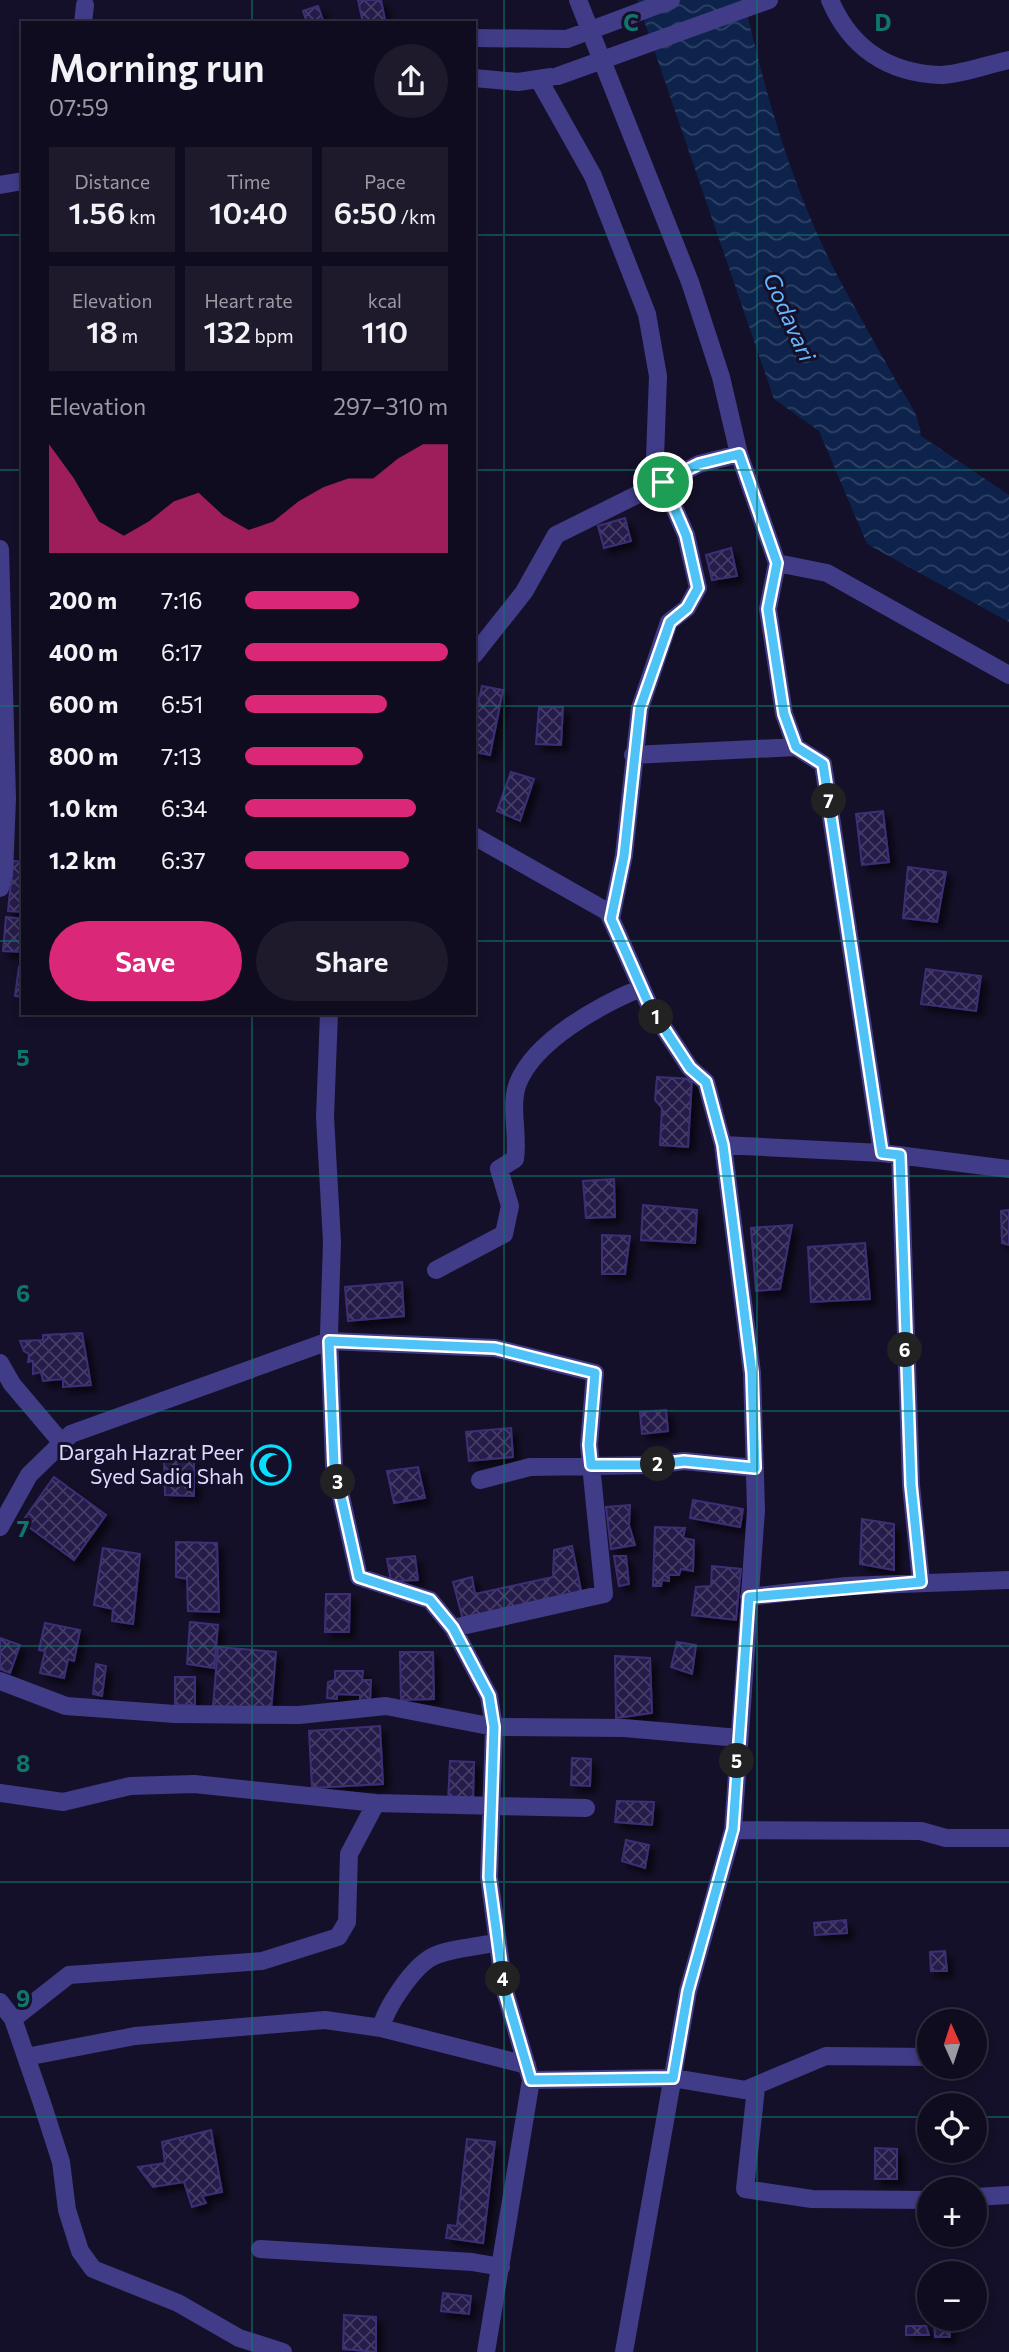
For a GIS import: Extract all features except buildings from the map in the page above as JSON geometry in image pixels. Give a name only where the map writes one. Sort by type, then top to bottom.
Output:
[{"type":"street","points":[[578,0],[691,282],[721,377],[739,454],[777,563],[768,609],[784,714],[796,747]]},
{"type":"street","points":[[476,38],[567,39],[671,0]]},
{"type":"street","points":[[476,78],[517,82],[558,76],[769,0]]},
{"type":"street","points":[[830,0],[839,22],[861,48],[902,68],[942,75],[1009,60]]},
{"type":"street","points":[[539,80],[593,176],[647,314],[658,376],[658,483],[686,535],[698,588],[687,608],[670,622],[640,708],[624,856],[611,919]]},
{"type":"street","points":[[0,185],[21,181]]},
{"type":"street","points":[[476,652],[524,592],[556,535],[699,464],[739,454]]},
{"type":"street","points":[[0,549],[10,799],[4,874],[0,888]]},
{"type":"street","points":[[777,563],[827,572],[1009,676]]},
{"type":"street","points":[[633,755],[796,747],[823,764],[891,1154],[911,1472],[921,1582]]},
{"type":"street","points":[[476,837],[608,912],[650,1007],[690,1068],[706,1082],[723,1145],[752,1373],[756,1510],[733,1829],[688,1991],[624,2352]]},
{"type":"street","points":[[436,1270],[504,1234],[509,1206],[499,1170],[515,1158],[518,1141],[515,1105],[518,1083],[536,1057],[602,1004],[641,988]]},
{"type":"street","points":[[329,1015],[325,1117],[332,1242],[329,1341],[334,1465],[359,1577],[430,1600],[453,1628],[489,1696],[494,1727],[489,1805],[489,1877],[504,1988],[529,2072],[486,2352]]},
{"type":"street","points":[[723,1145],[891,1154],[1009,1169]]},
{"type":"street","points":[[0,1527],[29,1475],[71,1434],[329,1341],[495,1348],[595,1373],[589,1445],[604,1594],[453,1628]]},
{"type":"street","points":[[0,1363],[12,1384],[62,1443]]},
{"type":"street","points":[[480,1480],[530,1467],[652,1465],[684,1461],[755,1468]]},
{"type":"street","points":[[749,1597],[921,1582],[1009,1580]]},
{"type":"street","points":[[0,1681],[66,1706],[175,1714],[299,1715],[386,1706],[494,1727],[624,1728],[739,1738]]},
{"type":"street","points":[[0,1793],[63,1802],[130,1786],[194,1784],[376,1803],[586,1808]]},
{"type":"street","points":[[13,2019],[69,1976],[262,1961],[338,1937],[347,1922],[345,1893],[349,1854],[376,1803]]},
{"type":"street","points":[[733,1829],[783,1828],[831,1833],[921,1831],[946,1838],[1009,1838]]},
{"type":"street","points":[[381,2028],[384,2015],[403,1986],[432,1957],[498,1942]]},
{"type":"street","points":[[0,2002],[13,2019],[61,2162],[67,2210],[80,2251],[93,2269],[178,2303],[239,2338],[283,2352]]},
{"type":"street","points":[[26,2057],[135,2036],[311,2021],[381,2028],[529,2072],[673,2078],[745,2090],[826,2056],[917,2057]]},
{"type":"street","points":[[755,2088],[745,2189],[812,2199],[917,2200]]},
{"type":"street","points":[[987,2196],[1009,2195]]},
{"type":"street","points":[[260,2249],[472,2262],[501,2267]]},
{"type":"water","name":"Godavari","points":[[637,0],[744,0],[778,129],[812,222],[842,285],[915,412],[921,436],[1009,495],[1009,622],[867,544],[819,431],[774,399]]},
{"type":"place","name":"Dargah Hazrat Peer Syed Sadiq Shah","points":[[271,1465]]},
{"type":"route","points":[[739,454],[777,563],[768,609],[784,714],[796,747],[823,764],[882,1153],[900,1155],[911,1485],[921,1582],[846,1586],[749,1597],[733,1829],[688,1991],[673,2078],[592,2077],[531,2080],[504,1988],[489,1877],[489,1805],[494,1727],[489,1696],[453,1628],[430,1600],[359,1577],[334,1465],[329,1341],[495,1348],[595,1373],[589,1445],[591,1465],[652,1465],[684,1461],[755,1468],[752,1373],[723,1145],[706,1082],[690,1068],[650,1007],[611,919],[624,856],[634,739],[640,708],[670,622],[687,608],[698,588],[686,535],[663,482],[699,464],[739,454]]}]
